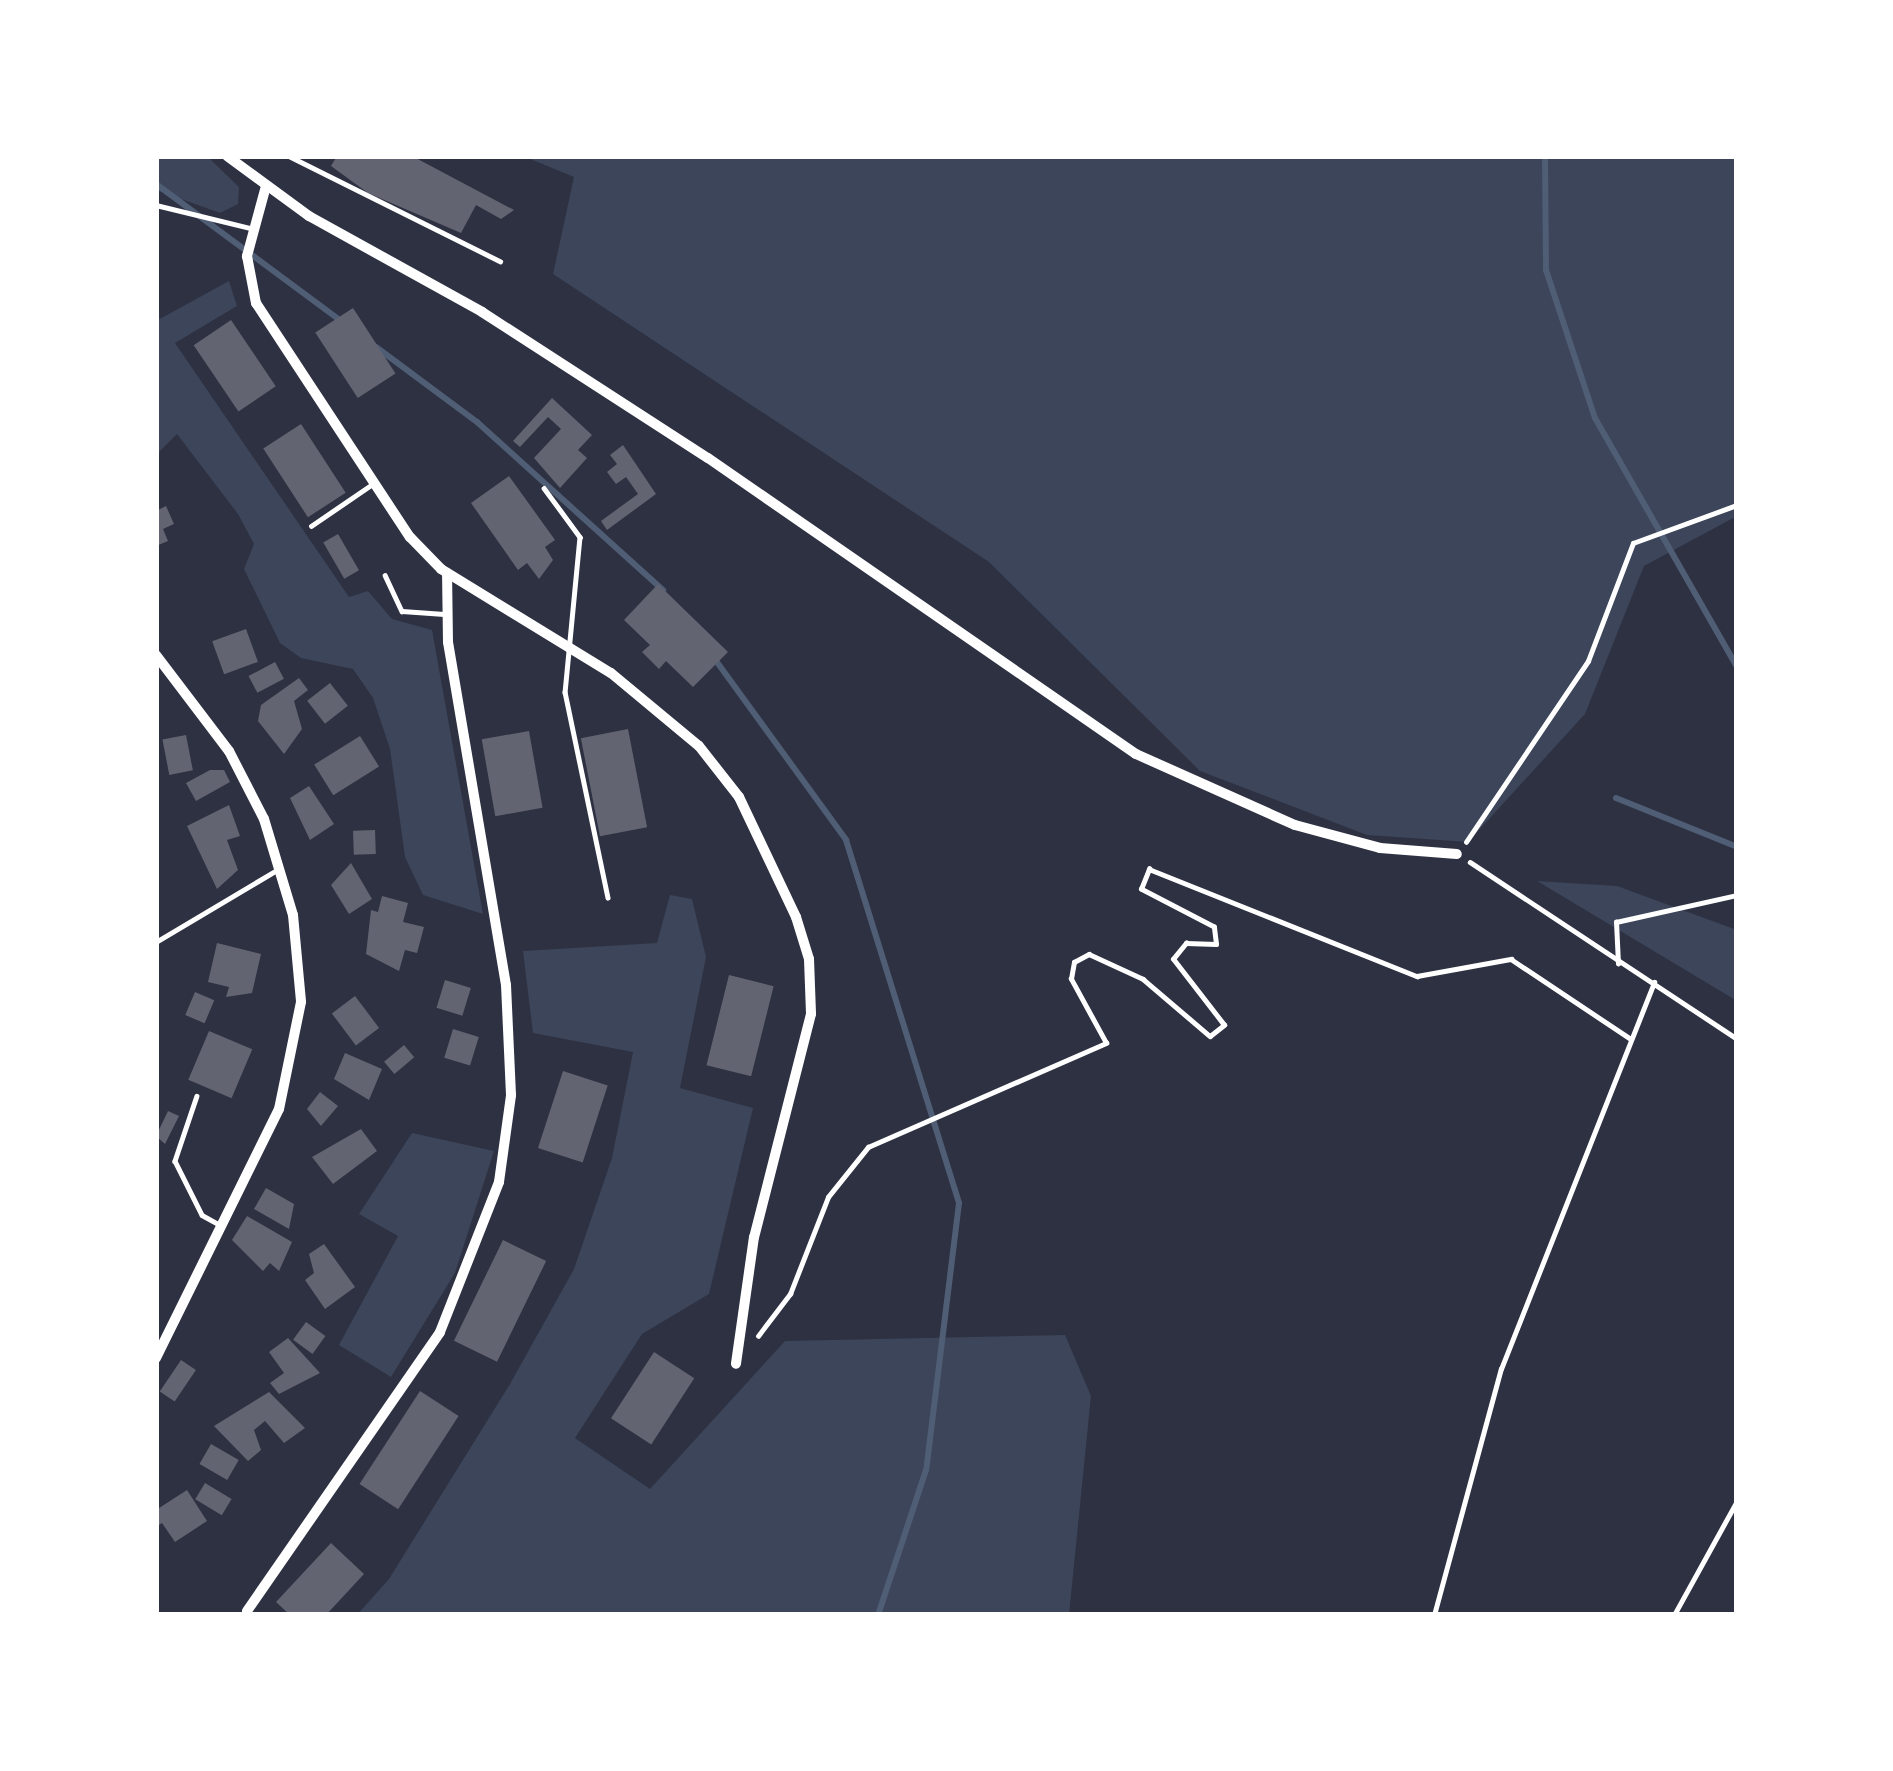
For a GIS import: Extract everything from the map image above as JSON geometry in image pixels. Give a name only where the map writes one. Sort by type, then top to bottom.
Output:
[{"type":"street","points":[[227,156],[266,187],[545,352],[1136,754],[1295,825],[1380,848],[1457,854]]},
{"type":"street","points":[[266,187],[251,228],[248,271],[264,321],[418,547],[447,573],[569,647],[666,715],[727,779],[760,837],[809,959],[809,1027],[754,1237],[736,1364]]},
{"type":"street","points":[[247,1611],[420,1365],[474,1260],[499,1182],[511,1096],[506,985],[445,614],[447,573]]},
{"type":"street","points":[[156,655],[229,751],[281,867],[301,974],[295,1056],[224,1227],[156,1358]]},
{"type":"lane","points":[[289,156],[500,261]]},
{"type":"lane","points":[[156,205],[251,228]]},
{"type":"lane","points":[[311,526],[374,483]]},
{"type":"lane","points":[[544,488],[580,537],[565,692],[608,898]]},
{"type":"lane","points":[[385,575],[401,610],[445,614]]},
{"type":"lane","points":[[156,942],[281,867]]},
{"type":"lane","points":[[197,1096],[175,1161],[202,1215],[224,1227]]},
{"type":"path","points":[[1737,505],[1633,543],[1588,661],[1457,854],[1568,920],[1618,964],[1654,982],[1737,1040]]},
{"type":"path","points":[[736,1364],[790,1294],[828,1197],[868,1147],[1106,1043],[1071,979],[1074,962],[1089,954],[1143,979],[1210,1036],[1224,1024],[1173,959],[1186,944],[1216,944],[1214,927],[1141,889],[1149,869],[1417,976],[1511,959],[1631,1039]]},
{"type":"path","points":[[1618,964],[1616,922],[1737,895]]},
{"type":"path","points":[[1435,1615],[1501,1369],[1654,982]]},
{"type":"path","points":[[1673,1615],[1737,1501]]},
{"type":"shaded area","points":[[156,156],[207,156],[239,187],[238,204],[220,213],[156,190]]},
{"type":"shaded area","points":[[523,156],[1737,156],[1737,516],[1644,566],[1585,714],[1468,842],[1367,835],[1200,771],[989,562],[553,274],[574,177]]},
{"type":"shaded area","points":[[229,281],[237,306],[175,343],[349,597],[368,591],[392,619],[432,630],[483,914],[423,895],[405,857],[390,749],[373,698],[353,669],[301,658],[280,643],[244,569],[254,544],[238,514],[177,434],[156,455],[156,321]]},
{"type":"shaded area","points":[[1537,881],[1617,886],[1737,930],[1737,1001]]},
{"type":"shaded area","points":[[670,895],[692,899],[706,957],[680,1088],[753,1108],[709,1294],[642,1334],[575,1438],[650,1489],[785,1341],[1065,1335],[1091,1396],[1069,1615],[357,1615],[389,1579],[510,1384],[574,1269],[612,1158],[633,1052],[533,1033],[523,951],[657,943]]},
{"type":"shaded area","points":[[412,1133],[494,1151],[455,1273],[391,1377],[339,1345],[398,1236],[359,1214]]},
{"type":"building","points":[[337,156],[412,156],[514,210],[501,219],[476,205],[461,233],[368,193],[331,166]]},
{"type":"building","points":[[353,308],[395,373],[358,398],[315,333]]},
{"type":"building","points":[[231,320],[276,386],[238,411],[194,345]]},
{"type":"building","points":[[552,398],[592,435],[578,450],[587,458],[560,488],[534,458],[561,429],[548,417],[520,447],[513,441]]},
{"type":"building","points":[[301,424],[346,493],[308,517],[263,449]]},
{"type":"building","points":[[623,445],[656,494],[607,530],[601,521],[638,494],[626,477],[616,484],[607,472],[617,464],[610,455]]},
{"type":"building","points":[[509,476],[555,540],[545,547],[553,560],[539,579],[527,563],[518,570],[471,503]]},
{"type":"building","points":[[166,506],[174,524],[163,529],[168,541],[156,546],[156,511]]},
{"type":"building","points":[[338,534],[359,570],[344,579],[323,542]]},
{"type":"building","points":[[658,584],[728,652],[693,687],[666,661],[659,669],[642,652],[650,645],[624,620]]},
{"type":"building","points":[[246,629],[258,662],[224,674],[212,641]]},
{"type":"building","points":[[275,662],[284,679],[257,693],[249,676]]},
{"type":"building","points":[[299,678],[308,690],[294,701],[302,729],[284,754],[258,721],[261,705]]},
{"type":"building","points":[[330,683],[348,706],[325,724],[307,701]]},
{"type":"building","points":[[628,729],[647,827],[600,836],[581,738]]},
{"type":"building","points":[[529,731],[543,808],[495,816],[482,739]]},
{"type":"building","points":[[186,735],[193,770],[169,775],[162,740]]},
{"type":"building","points":[[360,736],[379,767],[333,795],[314,765]]},
{"type":"building","points":[[210,770],[224,770],[230,782],[196,801],[186,783]]},
{"type":"building","points":[[309,786],[334,824],[310,840],[290,798]]},
{"type":"building","points":[[229,805],[240,836],[227,840],[238,870],[217,889],[187,826]]},
{"type":"building","points":[[375,830],[376,854],[354,855],[353,831]]},
{"type":"building","points":[[351,863],[372,899],[349,914],[331,885]]},
{"type":"building","points":[[382,896],[408,903],[403,922],[424,927],[417,953],[405,950],[399,971],[366,954],[371,910],[378,912]]},
{"type":"building","points":[[217,943],[261,954],[252,993],[226,997],[229,987],[208,982]]},
{"type":"building","points":[[729,975],[774,986],[751,1076],[707,1065]]},
{"type":"building","points":[[445,980],[471,988],[462,1016],[437,1008]]},
{"type":"building","points":[[195,992],[214,1000],[205,1023],[185,1015]]},
{"type":"building","points":[[355,996],[379,1028],[356,1045],[332,1013]]},
{"type":"building","points":[[453,1029],[479,1037],[470,1066],[444,1058]]},
{"type":"building","points":[[209,1031],[252,1049],[232,1098],[188,1080]]},
{"type":"building","points":[[404,1045],[414,1057],[394,1074],[384,1062]]},
{"type":"building","points":[[345,1053],[382,1069],[369,1100],[334,1079]]},
{"type":"building","points":[[563,1071],[608,1086],[583,1163],[538,1148]]},
{"type":"building","points":[[320,1092],[338,1106],[321,1126],[307,1109]]},
{"type":"building","points":[[168,1111],[179,1116],[165,1144],[156,1136]]},
{"type":"building","points":[[361,1129],[377,1151],[333,1184],[312,1157]]},
{"type":"building","points":[[266,1188],[294,1204],[289,1229],[254,1209]]},
{"type":"building","points":[[247,1216],[292,1242],[279,1271],[270,1263],[263,1271],[232,1240]]},
{"type":"building","points":[[503,1240],[546,1261],[497,1362],[454,1341]]},
{"type":"building","points":[[324,1244],[355,1287],[325,1309],[305,1280],[314,1273],[309,1254]]},
{"type":"building","points":[[306,1322],[325,1336],[312,1354],[293,1340]]},
{"type":"building","points":[[288,1338],[320,1373],[279,1394],[270,1383],[284,1373],[269,1352]]},
{"type":"building","points":[[654,1352],[694,1378],[651,1444],[611,1418]]},
{"type":"building","points":[[181,1360],[196,1370],[175,1402],[160,1392]]},
{"type":"building","points":[[420,1391],[459,1416],[398,1509],[360,1484]]},
{"type":"building","points":[[269,1392],[305,1428],[284,1443],[265,1421],[254,1430],[261,1450],[248,1461],[214,1426]]},
{"type":"building","points":[[211,1444],[239,1460],[227,1480],[200,1464]]},
{"type":"building","points":[[205,1483],[232,1499],[222,1515],[195,1499]]},
{"type":"building","points":[[187,1490],[207,1521],[175,1542],[162,1523],[156,1527],[156,1510]]},
{"type":"building","points":[[331,1543],[364,1574],[326,1615],[290,1615],[276,1602]]},
{"type":"waterway","points":[[1545,156],[1546,270],[1595,418],[1737,667]]},
{"type":"waterway","points":[[156,184],[341,321]]},
{"type":"waterway","points":[[376,347],[477,422],[663,590]]},
{"type":"waterway","points":[[714,658],[846,840],[959,1203],[926,1470],[878,1615]]},
{"type":"waterway","points":[[1616,798],[1737,847]]}]
